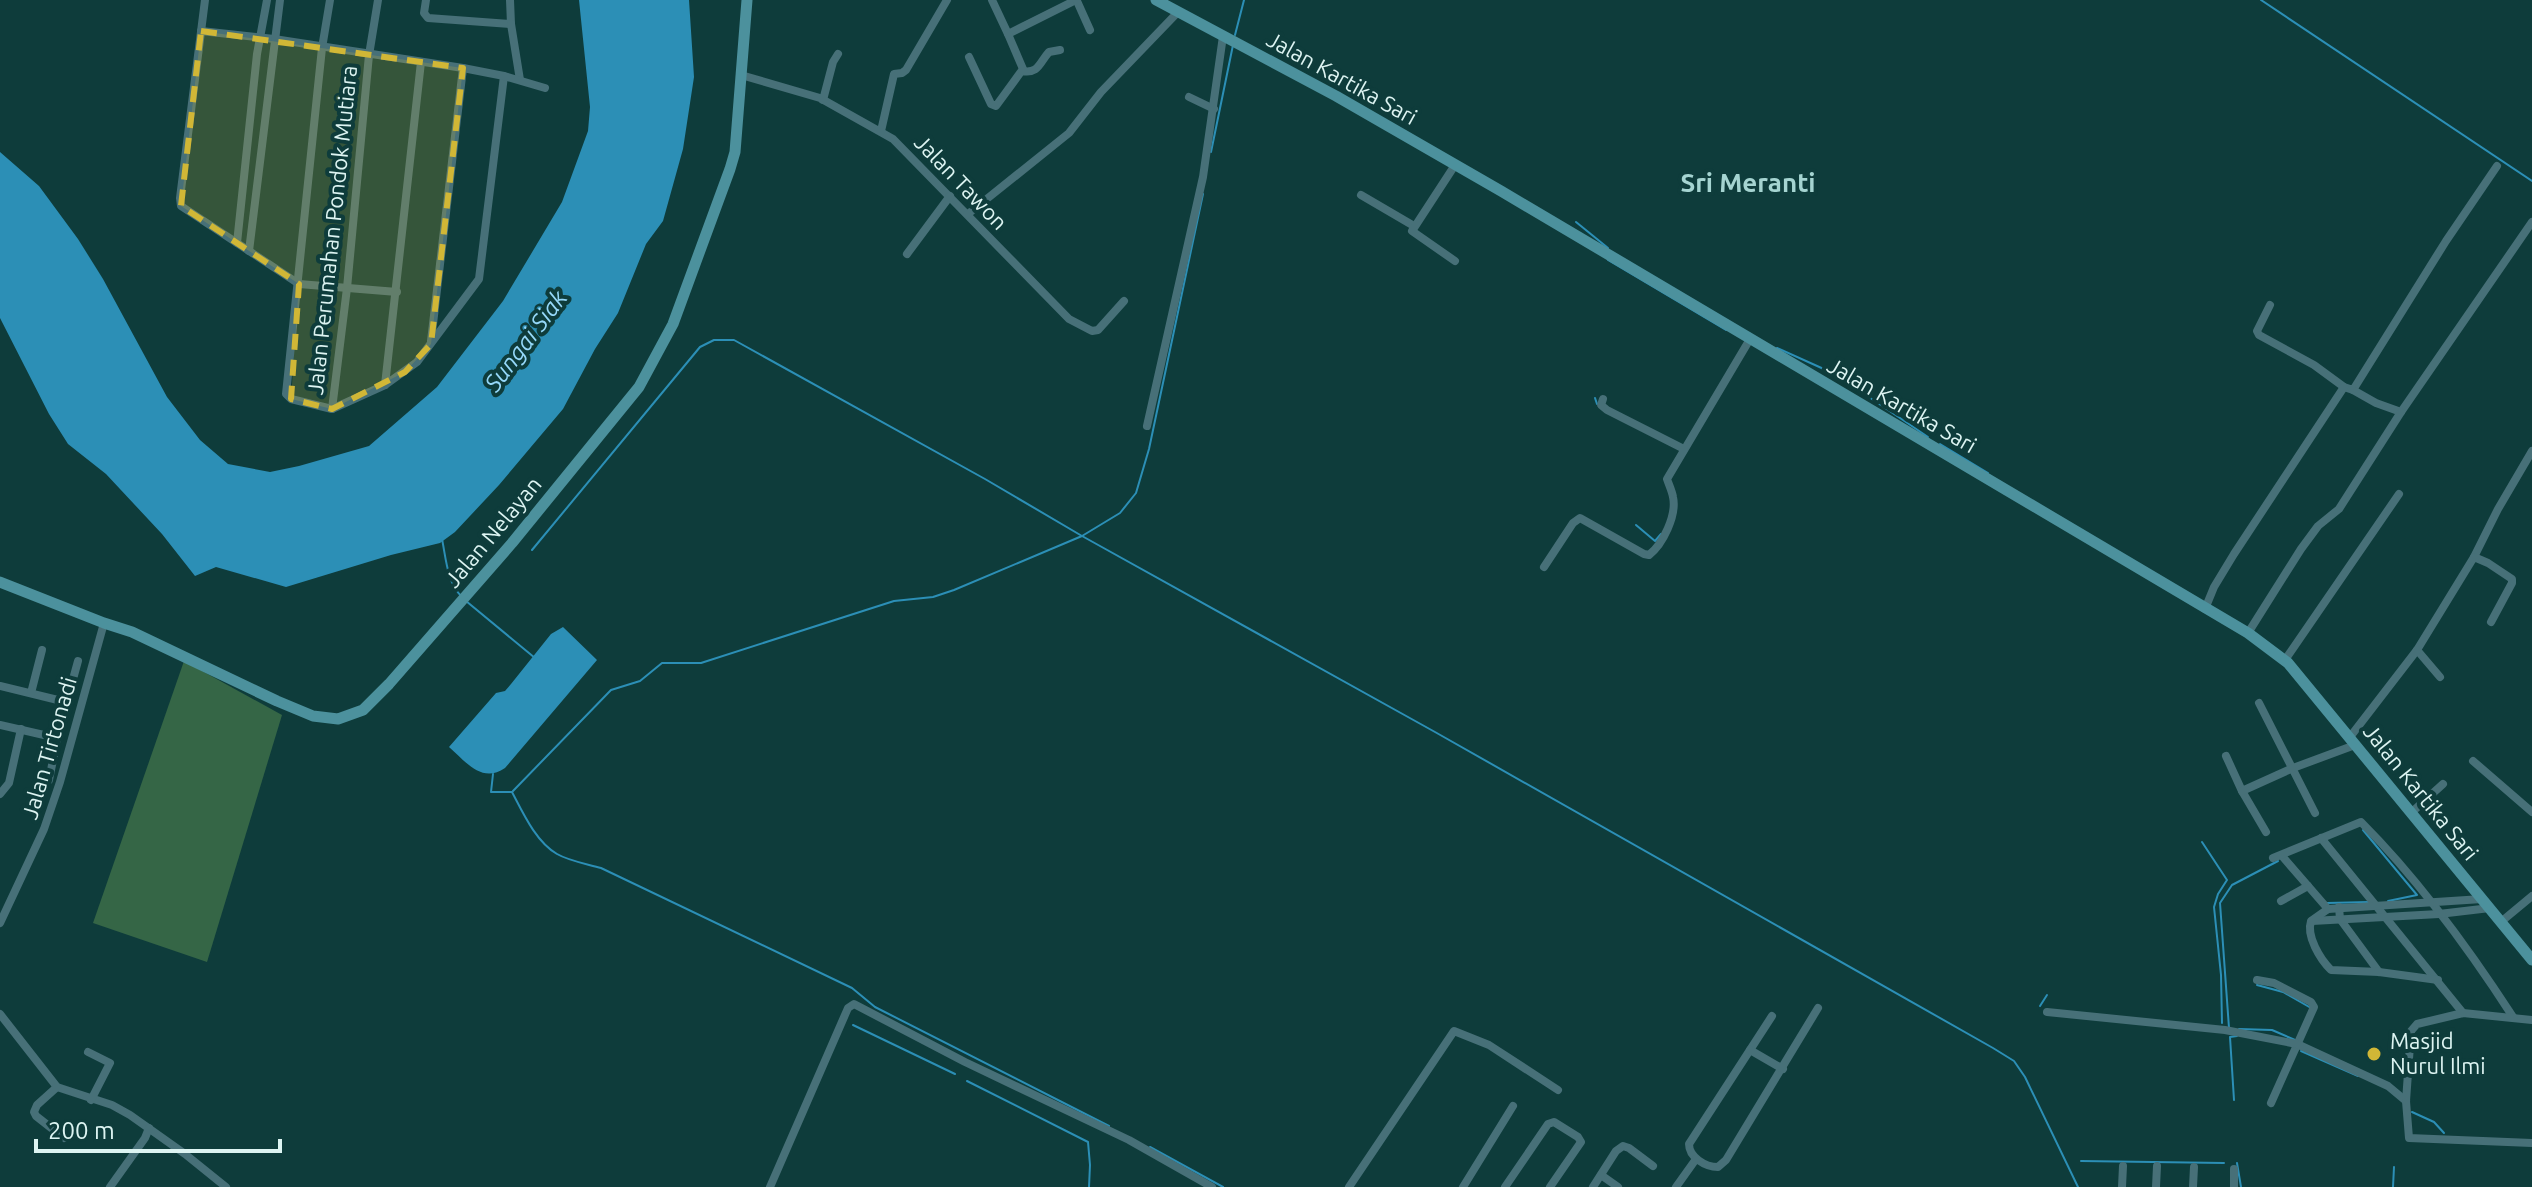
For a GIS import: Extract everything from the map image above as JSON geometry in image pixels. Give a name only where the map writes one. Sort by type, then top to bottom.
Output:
[{"type":"street","points":[[205,0],[180,203],[186,211],[299,284],[397,292]]},
{"type":"street","points":[[237,243],[259,38],[267,0]]},
{"type":"street","points":[[249,251],[280,0]]},
{"type":"street","name":"Jalan Perumahan Pondok Mutiara","points":[[330,0],[322,48],[286,394],[291,399],[332,409],[369,55],[378,0]]},
{"type":"street","points":[[426,0],[424,13],[428,18],[511,24]]},
{"type":"street","points":[[510,0],[520,80]]},
{"type":"street","name":"Jalan Nelayan","points":[[0,582],[132,632],[313,716],[338,719],[363,710],[512,543],[639,387],[658,354],[689,286],[735,152],[747,0]]},
{"type":"street","points":[[881,131],[894,74],[906,70],[947,0]]},
{"type":"street","points":[[969,57],[993,106],[999,103],[1022,71],[1022,66],[992,0]]},
{"type":"street","points":[[1008,34],[1076,0],[1090,30]]},
{"type":"street","name":"Jalan Kartika Sari","points":[[1156,0],[1455,165],[2248,633],[2285,660],[2532,959]]},
{"type":"street","points":[[968,214],[1069,133],[1101,92],[1178,12]]},
{"type":"street","points":[[201,31],[463,68],[545,88]]},
{"type":"street","points":[[1147,426],[1203,177],[1223,36]]},
{"type":"street","points":[[1022,71],[1032,72],[1049,52],[1060,50]]},
{"type":"street","points":[[823,100],[838,54]]},
{"type":"street","points":[[385,385],[421,62]]},
{"type":"street","points":[[431,344],[463,68]]},
{"type":"street","name":"Jalan Tawon","points":[[741,75],[823,100],[881,131],[905,149],[1069,319],[1092,331],[1098,330],[1124,301]]},
{"type":"street","points":[[332,409],[385,385],[405,372],[431,344],[479,279],[504,76]]},
{"type":"street","points":[[1189,97],[1214,109]]},
{"type":"street","points":[[1455,165],[1414,226],[1413,233],[1455,261]]},
{"type":"street","points":[[2205,609],[2234,554],[2349,389],[2497,166]]},
{"type":"street","points":[[1361,195],[1414,226]]},
{"type":"street","points":[[907,254],[950,196]]},
{"type":"street","points":[[2248,633],[2301,549],[2318,526],[2339,509],[2401,412],[2532,222]]},
{"type":"street","points":[[2270,305],[2257,331],[2259,335],[2314,365],[2349,389],[2388,409],[2401,412]]},
{"type":"street","points":[[1544,567],[1573,523],[1580,518],[1644,554],[1653,552],[1663,536],[1674,505],[1667,479],[1750,339]]},
{"type":"street","points":[[1603,399],[1601,405],[1607,410],[1684,449]]},
{"type":"street","points":[[2242,791],[2352,741],[2417,650],[2474,557],[2532,451]]},
{"type":"street","points":[[2285,660],[2399,494]]},
{"type":"street","points":[[2474,557],[2512,579],[2491,622]]},
{"type":"street","name":"Jalan Tirtonadi","points":[[1,918],[44,829],[104,623]]},
{"type":"street","points":[[31,693],[42,650]]},
{"type":"street","points":[[2417,650],[2440,677]]},
{"type":"street","points":[[49,780],[78,661]]},
{"type":"street","points":[[0,686],[66,702]]},
{"type":"street","points":[[2259,703],[2315,813]]},
{"type":"street","points":[[63,715],[78,720]]},
{"type":"street","points":[[0,725],[58,734],[74,733]]},
{"type":"street","points":[[0,794],[9,783],[21,729]]},
{"type":"street","points":[[2226,756],[2266,832]]},
{"type":"street","points":[[2473,761],[2532,812]]},
{"type":"street","points":[[2412,812],[2443,784]]},
{"type":"street","points":[[2328,909],[2277,857],[2361,822],[2480,965],[2513,1017]]},
{"type":"street","points":[[2321,838],[2463,1013]]},
{"type":"street","points":[[2281,901],[2308,886]]},
{"type":"street","points":[[2502,921],[2532,896]]},
{"type":"street","points":[[2311,921],[2328,909],[2339,907],[2486,904]]},
{"type":"street","points":[[2311,921],[2439,914],[2486,904]]},
{"type":"street","points":[[2339,907],[2340,919],[2379,972]]},
{"type":"street","points":[[2311,921],[2310,934],[2329,969],[2438,980]]},
{"type":"street","points":[[2257,980],[2274,983],[2314,1005],[2271,1103]]},
{"type":"street","points":[[770,1187],[830,1046],[848,1008],[854,1004],[965,1062],[1129,1140],[1212,1187]]},
{"type":"street","points":[[1772,1016],[1689,1144],[1689,1150],[1696,1159],[1712,1167],[1723,1164],[1818,1008]]},
{"type":"street","points":[[2047,1012],[2225,1030],[2297,1044],[2378,1080],[2406,1101]]},
{"type":"street","points":[[2532,1020],[2463,1013],[2443,1016],[2413,1027],[2406,1101],[2409,1138],[2532,1143]]},
{"type":"street","points":[[0,1014],[57,1087],[112,1105],[149,1128],[226,1187]]},
{"type":"street","points":[[1349,1187],[1454,1031],[1489,1045],[1558,1090]]},
{"type":"street","points":[[1750,1050],[1783,1069]]},
{"type":"street","points":[[88,1052],[110,1063],[91,1100]]},
{"type":"street","points":[[57,1087],[37,1105],[34,1112],[64,1138]]},
{"type":"street","points":[[1463,1187],[1513,1106]]},
{"type":"street","points":[[1505,1187],[1548,1124],[1554,1122],[1581,1142],[1550,1187]]},
{"type":"street","points":[[110,1187],[149,1128]]},
{"type":"street","points":[[1593,1187],[1616,1151],[1623,1146],[1653,1166]]},
{"type":"street","points":[[1676,1187],[1696,1159]]},
{"type":"street","points":[[2122,1187],[2123,1166]]},
{"type":"street","points":[[2156,1187],[2157,1166]]},
{"type":"street","points":[[2193,1187],[2194,1167]]},
{"type":"street","points":[[2234,1169],[2234,1187]]},
{"type":"street","points":[[1601,1175],[1618,1187]]},
{"type":"highlighted area","points":[[201,31],[463,68],[431,344],[405,372],[332,409],[291,399],[299,284],[181,206]]},
{"type":"green space","points":[[184,661],[282,715],[207,962],[93,923]]},
{"type":"water","name":"Sungai Siak","points":[[579,0],[689,0],[694,77],[683,149],[663,221],[646,244],[618,313],[563,409],[499,485],[455,532],[440,543],[286,587],[216,567],[195,576],[162,534],[106,474],[68,444],[49,414],[0,318],[0,152],[39,186],[78,239],[167,397],[200,440],[228,464],[270,472],[299,466],[369,446],[437,387],[503,301],[562,202],[588,131],[590,107]]},
{"type":"water","points":[[563,627],[597,660],[505,768],[489,774],[475,769],[449,747],[496,693],[505,691],[551,634]]},
{"type":"waterway","points":[[1235,35],[1244,0]]},
{"type":"waterway","points":[[2261,0],[2532,181]]},
{"type":"waterway","points":[[1211,152],[1233,45]]},
{"type":"waterway","points":[[513,791],[611,690],[640,681],[662,663],[701,663],[894,601],[933,597],[1082,536],[1120,513],[1136,493],[1149,449],[1203,194]]},
{"type":"waterway","points":[[1576,222],[1608,248]]},
{"type":"waterway","points":[[1608,260],[1726,330]]},
{"type":"waterway","points":[[532,550],[700,347],[714,340],[734,340],[1435,732],[2014,1061],[2025,1077],[2078,1187]]},
{"type":"waterway","points":[[1777,348],[1826,370]]},
{"type":"waterway","points":[[1838,376],[1928,437]]},
{"type":"waterway","points":[[1595,398],[1597,404]]},
{"type":"waterway","points":[[1940,444],[1988,473]]},
{"type":"waterway","points":[[1636,525],[1655,541],[1661,534]]},
{"type":"waterway","points":[[442,539],[450,578],[462,597]]},
{"type":"waterway","points":[[466,601],[535,658]]},
{"type":"waterway","points":[[493,774],[491,792],[512,792],[536,835],[557,854],[601,868],[852,988],[875,1007],[1109,1126]]},
{"type":"waterway","points":[[2363,830],[2417,895],[2388,901]]},
{"type":"waterway","points":[[2202,842],[2227,880],[2214,907],[2222,1023]]},
{"type":"waterway","points":[[2229,1028],[2220,903],[2232,885],[2278,861]]},
{"type":"waterway","points":[[2327,903],[2369,902]]},
{"type":"waterway","points":[[2257,985],[2283,992],[2311,1008]]},
{"type":"waterway","points":[[2040,1006],[2047,995]]},
{"type":"waterway","points":[[853,1025],[955,1074]]},
{"type":"waterway","points":[[2239,1029],[2272,1030],[2295,1040]]},
{"type":"waterway","points":[[2234,1100],[2230,1037],[2237,1036]]},
{"type":"waterway","points":[[2301,1051],[2358,1076]]},
{"type":"waterway","points":[[967,1081],[1088,1142],[1089,1187]]},
{"type":"waterway","points":[[2412,1112],[2434,1122],[2444,1133]]},
{"type":"waterway","points":[[1150,1147],[1223,1187]]},
{"type":"waterway","points":[[2081,1161],[2224,1163]]},
{"type":"waterway","points":[[2237,1163],[2241,1187]]},
{"type":"waterway","points":[[2393,1187],[2394,1167]]},
{"type":"place","name":"Masjid Nurul Ilmi","points":[[2374,1054]]},
{"type":"district","name":"Sri Meranti","points":[[1748,183]]}]
